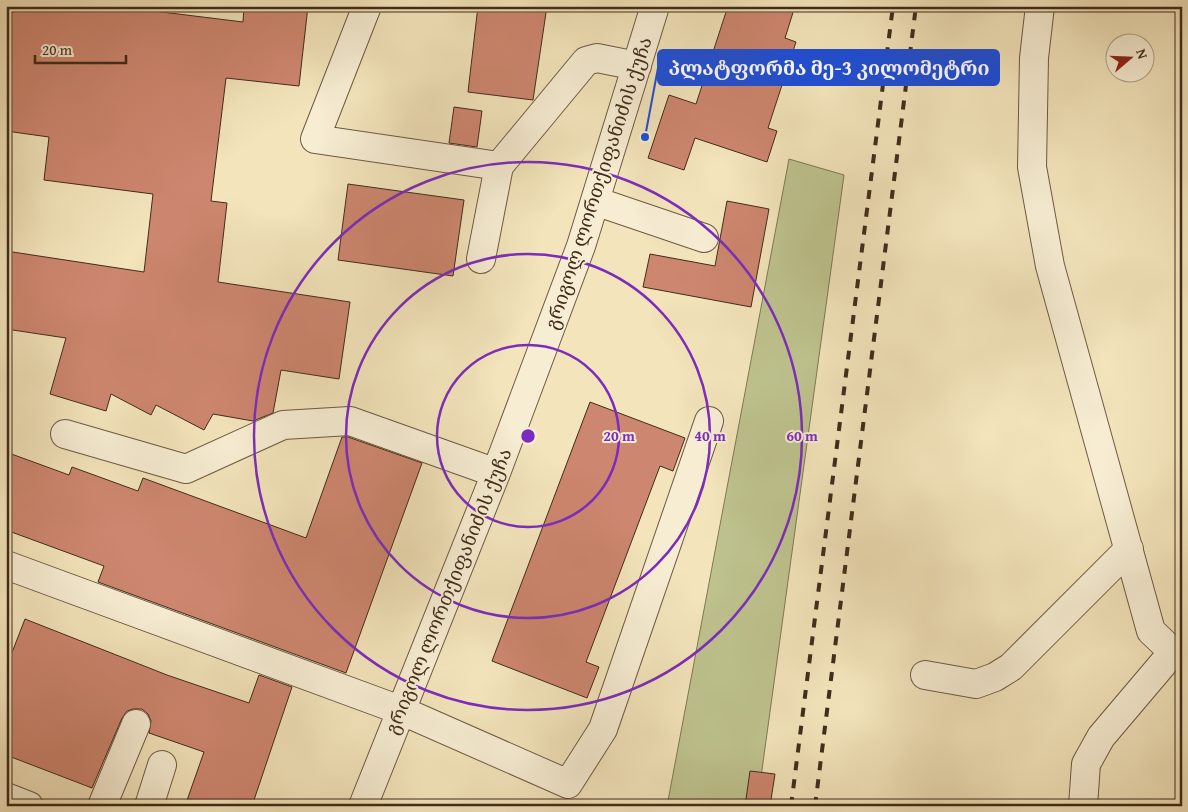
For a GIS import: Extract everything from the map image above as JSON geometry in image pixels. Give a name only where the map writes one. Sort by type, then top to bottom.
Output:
[{"type":"street","points":[[367,6],[315,139],[499,166]]},
{"type":"street","name":"გრიგოლ ლორთქიფანიძის ქუჩა","points":[[363,806],[496,473],[581,246],[655,6]]},
{"type":"street","points":[[1040,6],[1034,58],[1032,167],[1050,266],[1151,631],[1178,652],[1100,737],[1086,764],[1083,806]]},
{"type":"street","points":[[481,259],[499,166],[586,61],[597,58],[636,66]]},
{"type":"street","points":[[595,201],[704,238]]},
{"type":"street","points":[[65,434],[186,469],[283,425],[350,421],[496,473]]},
{"type":"street","points":[[6,565],[400,710],[568,784],[604,730],[709,421]]},
{"type":"street","points":[[925,675],[976,684],[995,677],[1011,667],[1129,549]]},
{"type":"street","points":[[102,806],[136,724]]},
{"type":"street","points":[[149,806],[162,765]]},
{"type":"street","points":[[6,796],[29,806]]},
{"type":"green space","points":[[789,159],[844,175],[757,806],[667,806]]},
{"type":"building","points":[[6,6],[113,6],[243,22],[244,6],[308,6],[299,86],[226,78],[211,201],[227,203],[218,282],[350,302],[339,379],[281,370],[273,413],[253,421],[213,414],[204,430],[156,405],[151,415],[111,394],[106,411],[50,394],[66,338],[6,329],[6,251],[144,272],[153,194],[44,180],[49,137],[6,131]]},
{"type":"building","points":[[478,6],[547,6],[533,100],[468,92]]},
{"type":"building","points":[[728,6],[795,6],[785,38],[796,42],[768,128],[777,131],[767,162],[695,138],[684,170],[648,158],[669,95],[696,104]]},
{"type":"building","points":[[454,107],[482,111],[477,147],[449,143]]},
{"type":"building","points":[[348,184],[464,200],[453,276],[338,260]]},
{"type":"building","points":[[727,201],[769,209],[751,307],[643,287],[650,254],[715,266]]},
{"type":"building","points":[[590,402],[685,438],[673,471],[660,466],[586,662],[599,667],[587,698],[492,661]]},
{"type":"building","points":[[342,437],[348,437],[422,463],[346,673],[98,582],[104,566],[6,530],[6,452],[69,475],[72,467],[138,491],[143,478],[306,538]]},
{"type":"building","points":[[25,619],[167,675],[249,703],[259,675],[292,687],[252,806],[185,806],[204,752],[149,733],[151,721],[148,714],[142,709],[127,711],[122,718],[92,788],[6,755],[6,668]]},
{"type":"building","points":[[750,771],[775,774],[770,806],[745,806]]},
{"type":"railway","points":[[791,806],[893,6]]},
{"type":"railway","points":[[815,806],[916,6]]},
{"type":"place","name":"პლატფორმა მე-3 კილომეტრი","points":[[645,137]]}]
